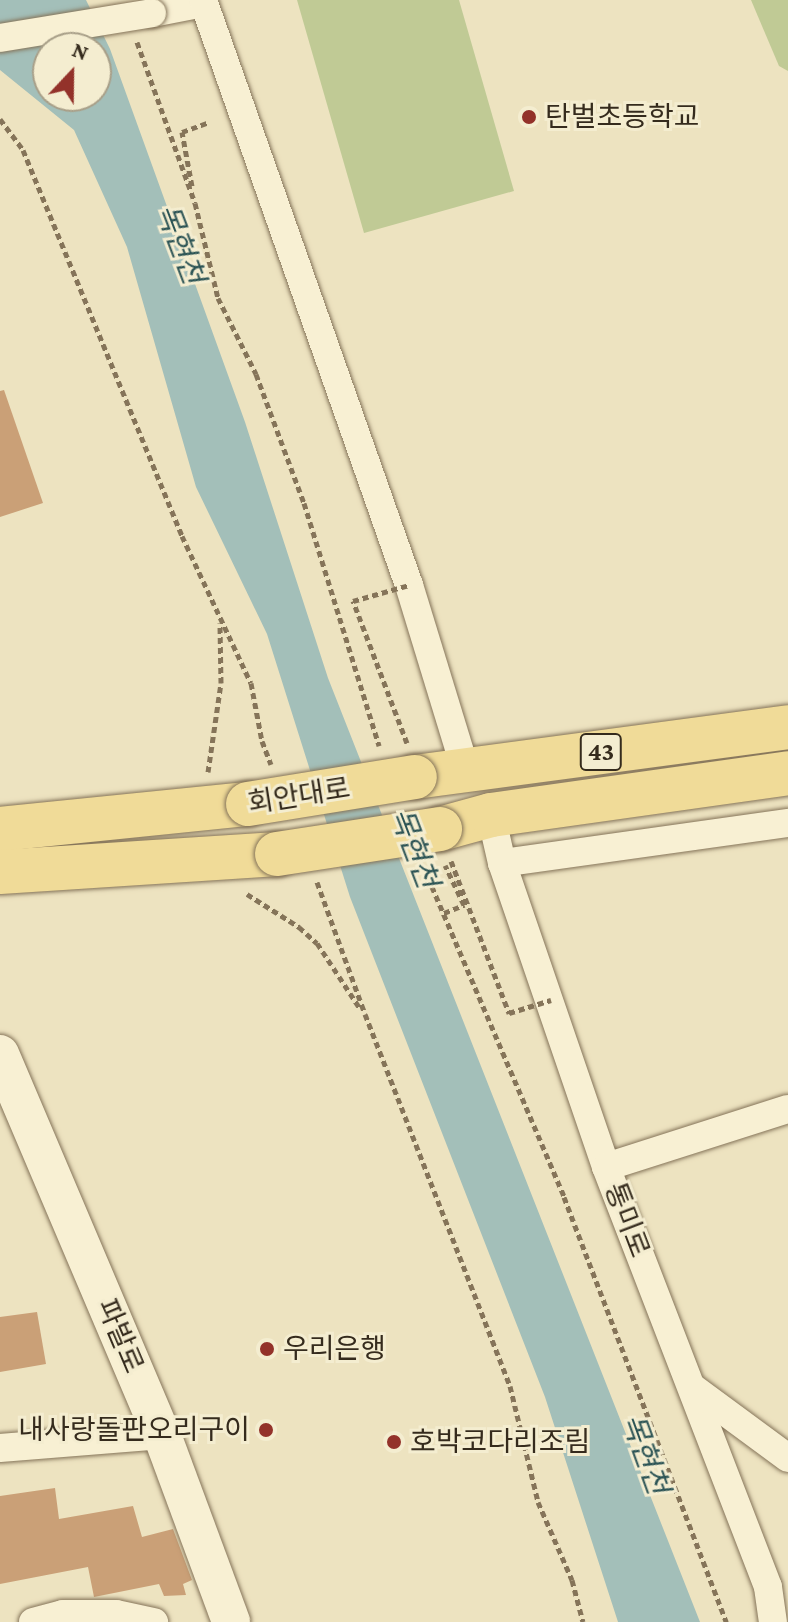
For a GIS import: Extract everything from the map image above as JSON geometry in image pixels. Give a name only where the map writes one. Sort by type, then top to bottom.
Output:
[{"type":"main road","name":"회안대로","points":[[0,829],[248,804],[465,768],[788,727]]},
{"type":"main road","name":"43","points":[[442,846],[491,815],[788,773]]},
{"type":"main road","name":"회안대로","points":[[0,872],[442,846]]},
{"type":"main road","name":"파발로","points":[[0,1054],[162,1435],[231,1622]]},
{"type":"street","points":[[0,38],[152,13],[203,1],[409,585],[465,768]]},
{"type":"street","name":"통미로","points":[[491,815],[502,863],[606,1167],[768,1587],[773,1622]]},
{"type":"street","points":[[502,863],[788,823]]},
{"type":"street","points":[[606,1167],[788,1109]]},
{"type":"street","points":[[692,1388],[788,1458]]},
{"type":"street","points":[[0,1448],[162,1435]]},
{"type":"street","points":[[33,1622],[63,1614],[116,1614],[154,1622]]},
{"type":"path","points":[[195,203],[182,132],[207,123]]},
{"type":"path","points":[[207,776],[221,683],[220,618]]},
{"type":"path","points":[[442,846],[464,905],[444,913]]},
{"type":"path","points":[[243,891],[299,927],[317,943],[365,1014]]},
{"type":"green space","points":[[297,0],[459,0],[514,191],[364,233]]},
{"type":"green space","points":[[751,0],[788,0],[788,71],[779,66]]},
{"type":"water","points":[[0,0],[86,0],[102,32],[32,32],[32,96],[0,70]]},
{"type":"water","name":"목현천","points":[[112,55],[245,422],[328,678],[700,1622],[618,1622],[545,1397],[350,897],[267,634],[196,487],[127,247],[74,130],[52,112],[112,112]]},
{"type":"building","points":[[4,390],[43,503],[0,517],[0,391]]},
{"type":"building","points":[[37,1312],[46,1364],[0,1372],[0,1317]]},
{"type":"building","points":[[55,1488],[59,1519],[133,1506],[142,1537],[173,1529],[192,1580],[183,1584],[186,1595],[164,1596],[159,1584],[94,1597],[88,1567],[0,1584],[0,1496]]},
{"type":"place","name":"탄벌초등학교","points":[[529,117]]},
{"type":"place","name":"우리은행","points":[[267,1349]]},
{"type":"place","name":"내사랑돌판오리구이","points":[[266,1430]]},
{"type":"place","name":"호박코다리조림","points":[[394,1442]]}]
